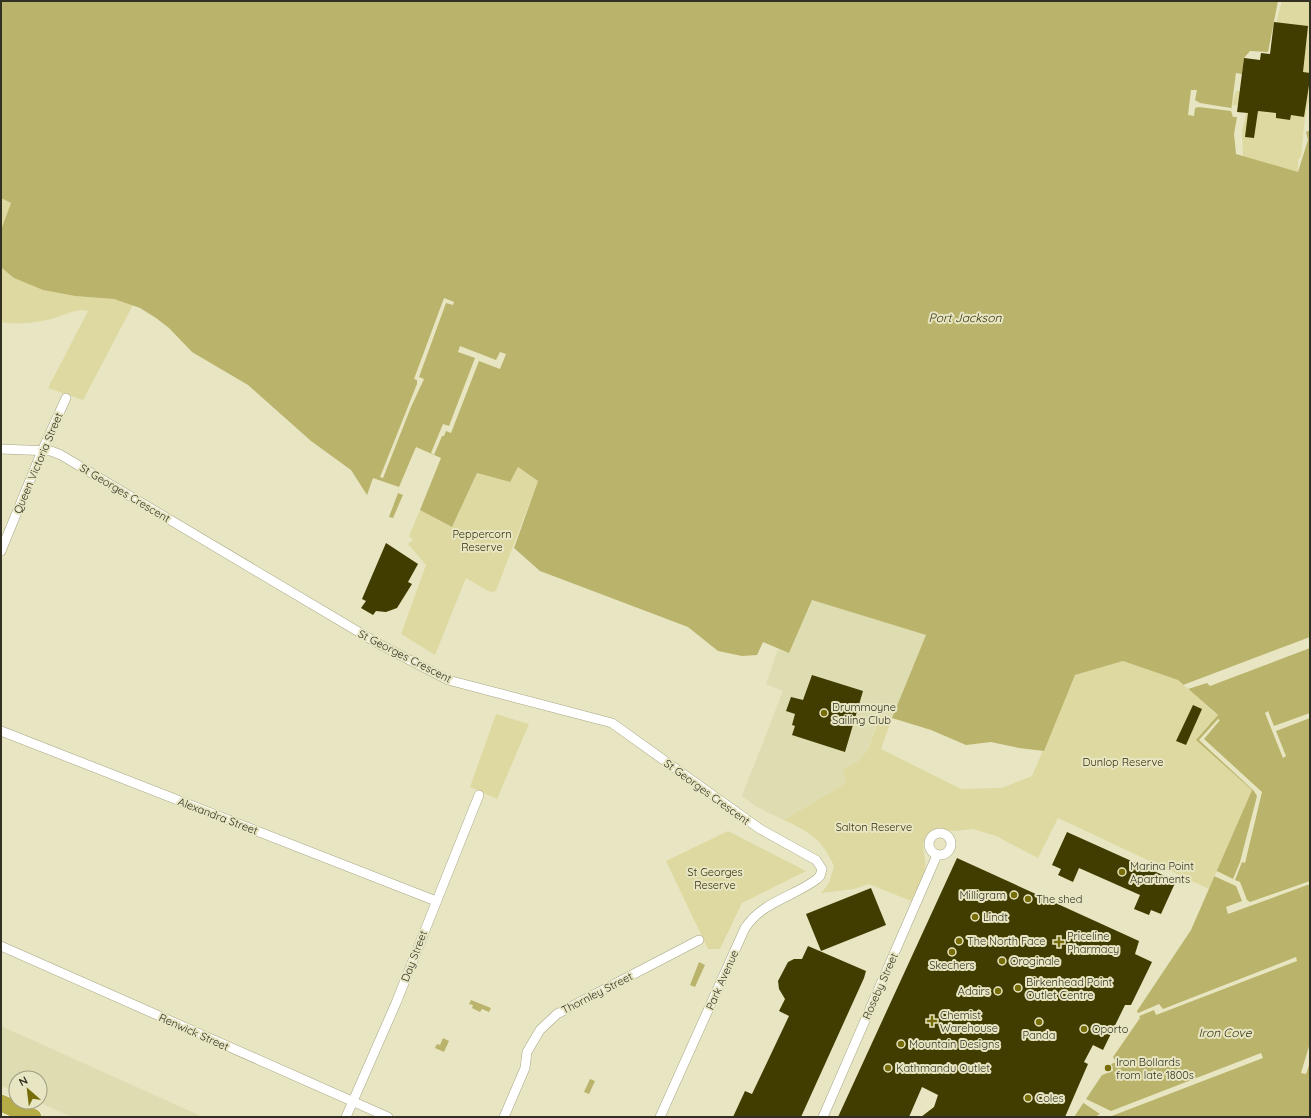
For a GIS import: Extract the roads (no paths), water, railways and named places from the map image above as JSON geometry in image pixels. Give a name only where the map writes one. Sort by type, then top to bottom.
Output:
[{"type":"highway","points":[[1,1103],[33,1117]]},
{"type":"street","name":"Queen Victoria Street","points":[[1,551],[42,450],[66,398]]},
{"type":"street","name":"St Georges Crescent","points":[[1,449],[42,450],[61,455],[368,638],[448,680],[612,724],[760,829],[816,860],[822,869],[820,876]]},
{"type":"street","name":"Alexandra Street","points":[[1,731],[436,901]]},
{"type":"street","name":"Day Street","points":[[346,1117],[396,1003],[479,795]]},
{"type":"street","name":"Roseby Street","points":[[823,1117],[937,855]]},
{"type":"street","name":"Park Avenue","points":[[660,1117],[745,928],[761,910],[812,883],[820,876]]},
{"type":"street","name":"Thornley Street","points":[[504,1117],[525,1068],[527,1052],[540,1030],[557,1014],[699,940]]},
{"type":"street","name":"Renwick Street","points":[[1,946],[388,1117]]},
{"type":"water","name":"Port Jackson","points":[[1,1],[1278,1],[1268,52],[1250,51],[1244,58],[1242,74],[1236,73],[1231,111],[1233,117],[1237,117],[1234,134],[1236,154],[1298,172],[1308,140],[1306,132],[1310,130],[1310,1117],[1074,1117],[1102,1075],[1113,1071],[1111,1064],[1116,1062],[1113,1057],[1140,1018],[1137,1011],[1191,930],[1252,790],[1196,740],[1218,715],[1178,680],[1123,661],[1075,675],[1044,751],[1019,748],[991,742],[966,745],[931,730],[892,718],[926,635],[812,600],[789,653],[763,642],[757,655],[742,656],[718,651],[688,627],[540,571],[514,548],[538,481],[518,467],[510,482],[477,473],[452,527],[420,510],[441,458],[416,447],[399,487],[373,478],[367,495],[351,470],[311,441],[248,385],[192,352],[169,328],[140,308],[114,299],[75,296],[43,290],[14,278],[2,268],[1,230],[11,203],[1,198]]},
{"type":"water","points":[[398,493],[403,495],[393,518],[389,517]]},
{"type":"water","points":[[699,962],[705,965],[695,987],[690,985]]},
{"type":"water","points":[[471,1000],[491,1008],[489,1012],[482,1009],[480,1012],[472,1008],[473,1005],[469,1004]]},
{"type":"water","points":[[443,1038],[449,1041],[444,1052],[435,1048],[437,1044],[440,1045]]},
{"type":"water","points":[[590,1079],[595,1081],[589,1094],[584,1092]]},
{"type":"place","name":"Drummoyne Sailing Club","points":[[824,713]]},
{"type":"place","name":"Marina Point Apartments","points":[[1122,872]]},
{"type":"place","name":"Milligram","points":[[1014,895]]},
{"type":"place","name":"The shed","points":[[1028,899]]},
{"type":"place","name":"Lindt","points":[[975,917]]},
{"type":"place","name":"The North Face","points":[[959,941]]},
{"type":"place","name":"Priceline Pharmacy","points":[[1059,942]]},
{"type":"place","name":"Skechers","points":[[952,952]]},
{"type":"place","name":"Oroginale","points":[[1002,961]]},
{"type":"place","name":"Birkenhead Point Outlet Centre","points":[[1018,988]]},
{"type":"place","name":"Adairs","points":[[998,991]]},
{"type":"place","name":"Chemist Warehouse","points":[[932,1021]]},
{"type":"place","name":"Panda","points":[[1039,1022]]},
{"type":"place","name":"Oporto","points":[[1084,1029]]},
{"type":"place","name":"Mountain Designs","points":[[901,1044]]},
{"type":"place","name":"Kathmandu Outlet","points":[[888,1068]]},
{"type":"place","name":"Iron Bollards from late 1800s","points":[[1108,1068]]},
{"type":"place","name":"Coles","points":[[1028,1098]]},
{"type":"park label","name":"Peppercorn Reserve","points":[[482,540]]},
{"type":"park label","name":"Dunlop Reserve","points":[[1123,762]]},
{"type":"park label","name":"Salton Reserve","points":[[874,827]]},
{"type":"park label","name":"St Georges Reserve","points":[[715,878]]},
{"type":"water label","name":"Iron Cove","points":[[1225,1032]]}]
